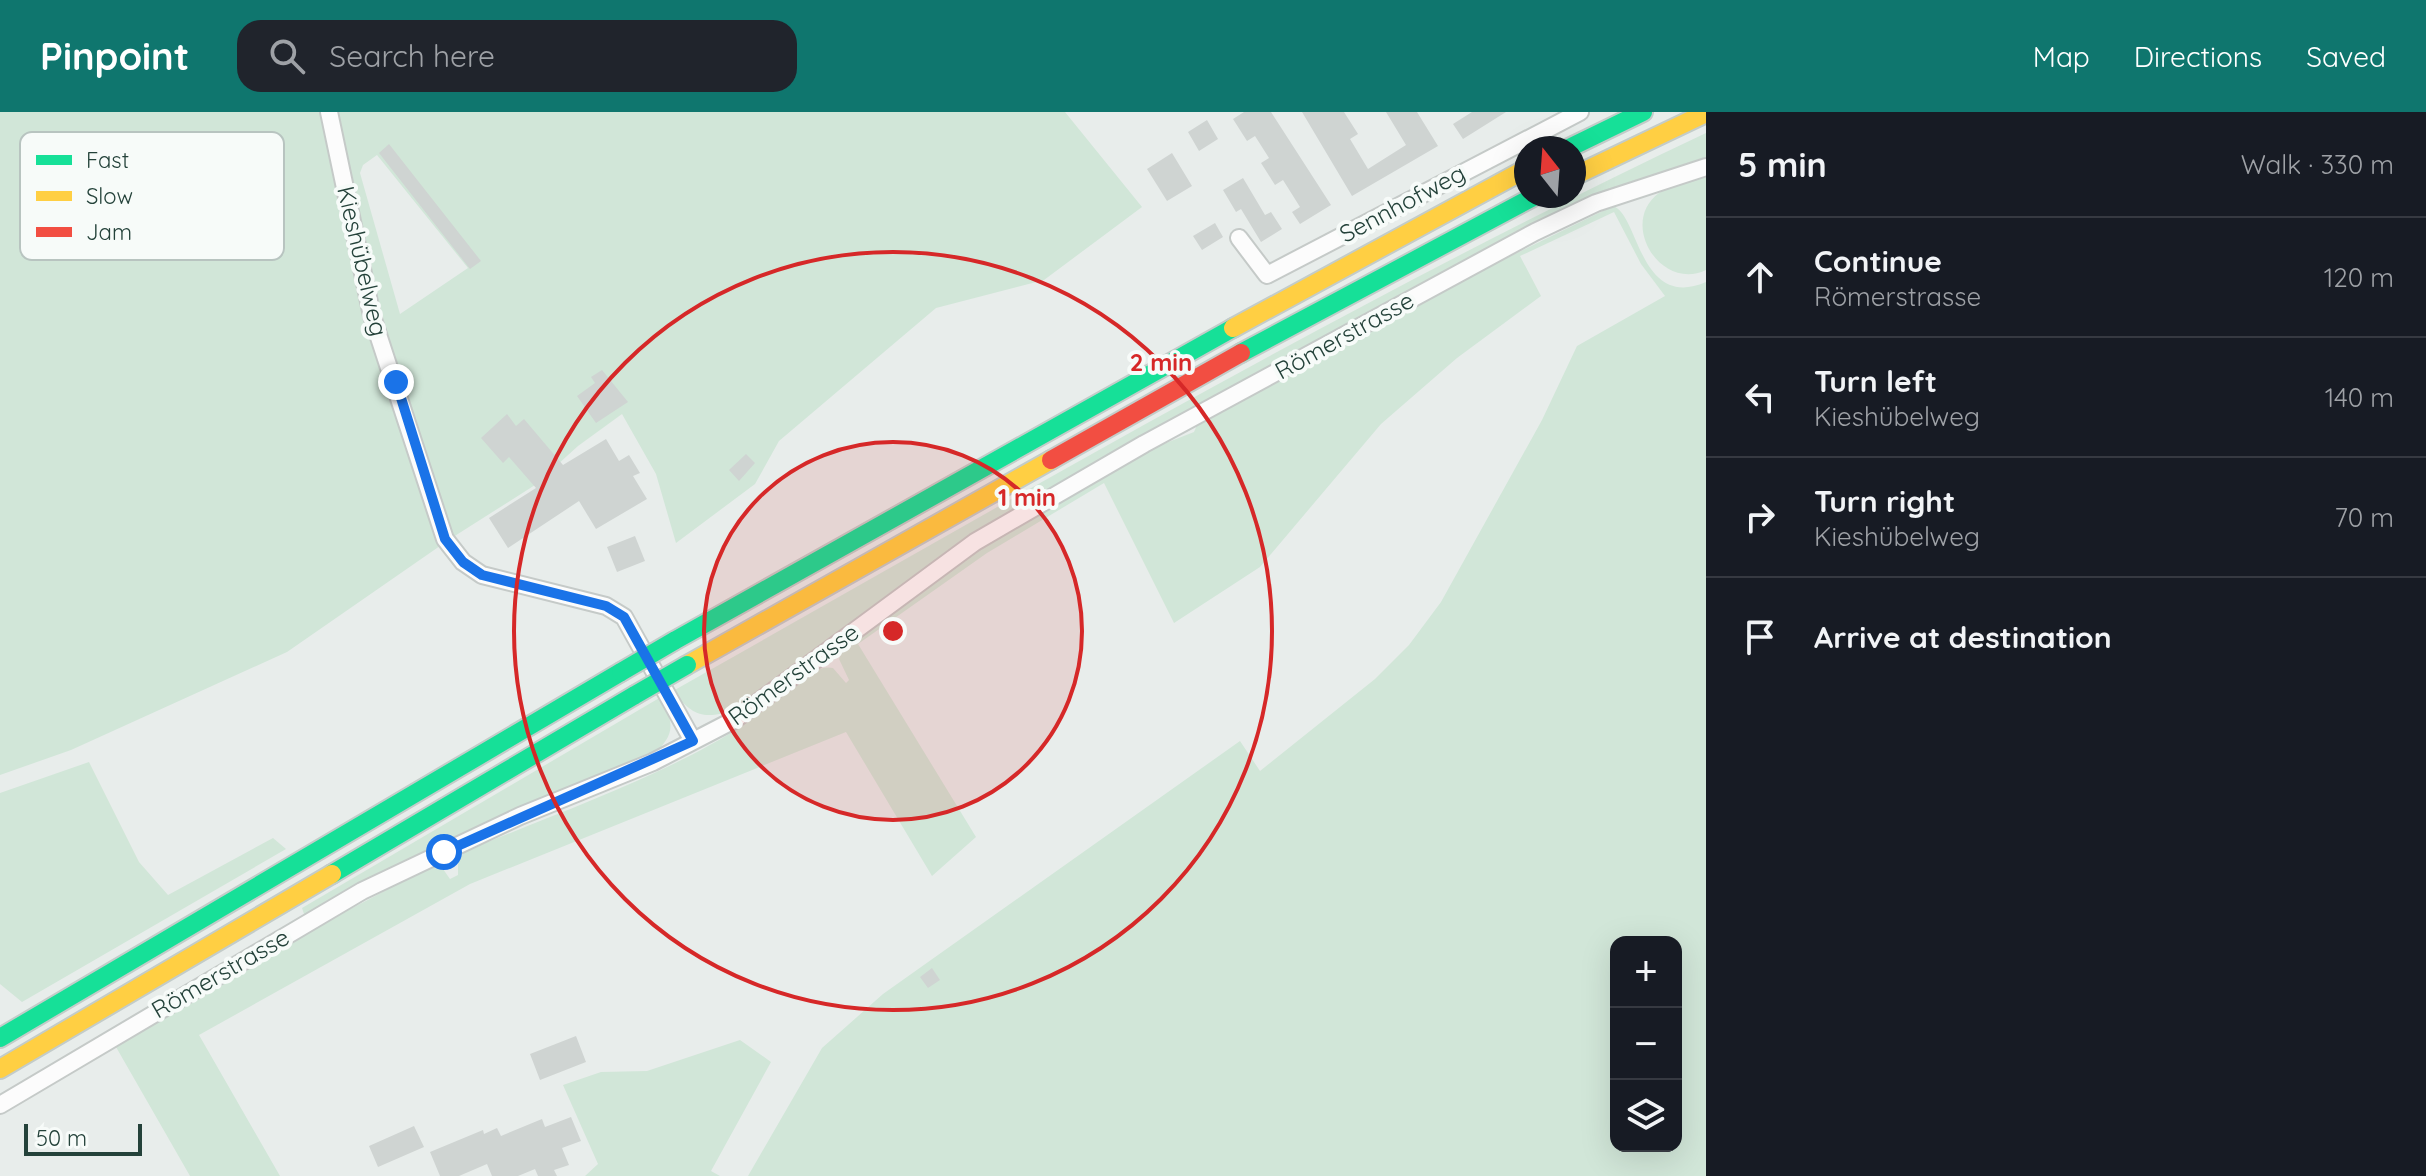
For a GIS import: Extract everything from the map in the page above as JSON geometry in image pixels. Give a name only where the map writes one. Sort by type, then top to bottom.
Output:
[{"type":"highway","points":[[1586,140],[1643,112]]},
{"type":"highway","points":[[1586,170],[1706,113]]},
{"type":"highway","points":[[0,1038],[674,641],[1104,398],[1514,176]]},
{"type":"highway","points":[[0,1069],[687,665],[1313,313],[1514,207]]},
{"type":"street","name":"Kieshübelweg","points":[[329,112],[372,316],[445,539],[463,562],[482,575],[606,606],[624,617],[693,741]]},
{"type":"street","name":"Sennhofweg","points":[[1239,238],[1267,275],[1580,112]]},
{"type":"street","name":"Römerstrasse","points":[[0,1105],[362,891],[520,816],[653,762],[734,720],[975,542],[1144,444],[1547,226],[1596,203],[1706,167]]},
{"type":"green space","points":[[0,112],[1065,112],[1142,207],[1044,280],[936,308],[779,441],[755,484],[676,543],[656,474],[622,414],[578,446],[535,485],[450,539],[287,652],[71,750],[0,775]],"holes":[[[377,155],[468,268],[400,314],[360,173],[363,165]]]},
{"type":"green space","points":[[1706,133],[1706,160],[1637,180],[1586,200],[1586,191]]},
{"type":"green space","points":[[1706,177],[1706,270],[1689,274],[1674,271],[1650,251],[1644,236],[1643,221],[1647,206],[1664,190]]},
{"type":"green space","points":[[1613,206],[1622,213],[1654,273],[1667,283],[1684,287],[1706,282],[1706,1176],[748,1176],[822,1048],[883,994],[1240,741],[1260,771],[1375,679],[1409,645],[1441,602],[1542,420],[1577,346],[1665,296],[1641,264],[1614,212],[1520,256],[1541,296],[1457,358],[1381,424],[1260,567],[1174,623],[1104,483],[987,553],[858,644],[976,837],[932,876],[846,732],[470,884],[199,1035],[280,1176],[190,1176],[116,1047],[301,935],[432,866],[443,869],[450,879],[458,875],[458,863],[464,852],[644,778],[712,744],[743,725],[811,672],[833,668],[846,683],[849,680],[839,659],[846,643],[982,547],[1148,450],[1194,432],[1197,425],[1431,295]]},
{"type":"green space","points":[[1553,208],[1566,208],[1140,438],[970,534],[736,710],[716,715],[700,714],[687,707],[673,691],[1185,402]]},
{"type":"green space","points":[[661,697],[669,716],[670,730],[665,742],[651,757],[305,917],[302,908]]},
{"type":"green space","points":[[89,762],[139,862],[168,895],[273,838],[286,849],[22,1002],[0,984],[0,793]]},
{"type":"green space","points":[[740,1040],[771,1062],[711,1171],[720,1176],[585,1176],[598,1164],[563,1085],[601,1072],[647,1071]]},
{"type":"building","points":[[1244,112],[1271,112],[1331,205],[1300,224],[1292,212],[1300,207],[1283,180],[1275,185],[1261,163],[1269,158],[1255,136],[1247,141],[1233,119]]},
{"type":"building","points":[[1302,112],[1344,112],[1358,134],[1350,139],[1368,169],[1406,145],[1386,112],[1417,112],[1438,146],[1352,196]]},
{"type":"building","points":[[1472,112],[1506,112],[1463,139],[1453,124]]},
{"type":"building","points":[[1207,120],[1218,139],[1199,151],[1188,132]]},
{"type":"building","points":[[389,144],[481,261],[470,269],[379,153]]},
{"type":"building","points":[[1172,153],[1192,186],[1167,201],[1147,169]]},
{"type":"building","points":[[1243,178],[1265,215],[1271,212],[1282,229],[1261,242],[1241,209],[1236,212],[1223,190]]},
{"type":"building","points":[[1215,223],[1223,237],[1202,250],[1193,236]]},
{"type":"building","points":[[602,370],[628,402],[596,423],[577,396],[595,383],[591,377]]},
{"type":"building","points":[[507,414],[516,426],[524,419],[563,465],[606,439],[619,461],[629,455],[640,473],[633,476],[647,499],[596,529],[579,501],[508,548],[489,518],[536,488],[509,457],[503,463],[481,438]]},
{"type":"building","points":[[746,454],[755,463],[739,481],[729,470]]},
{"type":"building","points":[[635,536],[645,561],[617,572],[607,547]]},
{"type":"building","points":[[932,968],[940,980],[928,988],[920,977]]},
{"type":"building","points":[[576,1036],[586,1062],[540,1080],[530,1054]]},
{"type":"building","points":[[571,1117],[581,1141],[562,1148],[569,1165],[554,1170],[557,1176],[538,1176],[535,1169],[518,1176],[492,1176],[487,1164],[459,1176],[440,1176],[430,1152],[483,1130],[484,1134],[497,1128],[501,1136],[542,1119],[545,1127]]},
{"type":"building","points":[[414,1126],[424,1147],[378,1167],[369,1146]]},
{"type":"traffic: fast","points":[[1586,140],[1643,112]]},
{"type":"traffic: fast","points":[[1241,353],[1514,207]]},
{"type":"traffic: fast","points":[[674,641],[1233,328]]},
{"type":"traffic: fast","points":[[621,672],[674,641]]},
{"type":"traffic: fast","points":[[635,695],[687,665]]},
{"type":"traffic: fast","points":[[0,1038],[621,672]]},
{"type":"traffic: fast","points":[[332,874],[635,695]]},
{"type":"traffic: slow","points":[[1586,170],[1706,113]]},
{"type":"traffic: slow","points":[[1233,328],[1514,176]]},
{"type":"traffic: slow","points":[[687,665],[1051,460]]},
{"type":"traffic: slow","points":[[0,1069],[332,874]]},
{"type":"traffic: jam","points":[[1051,460],[1241,353]]},
{"type":"route","points":[[396,382],[445,539],[452,549],[463,562],[482,575],[606,606],[624,617],[693,741],[653,762],[520,816],[444,852]]}]
